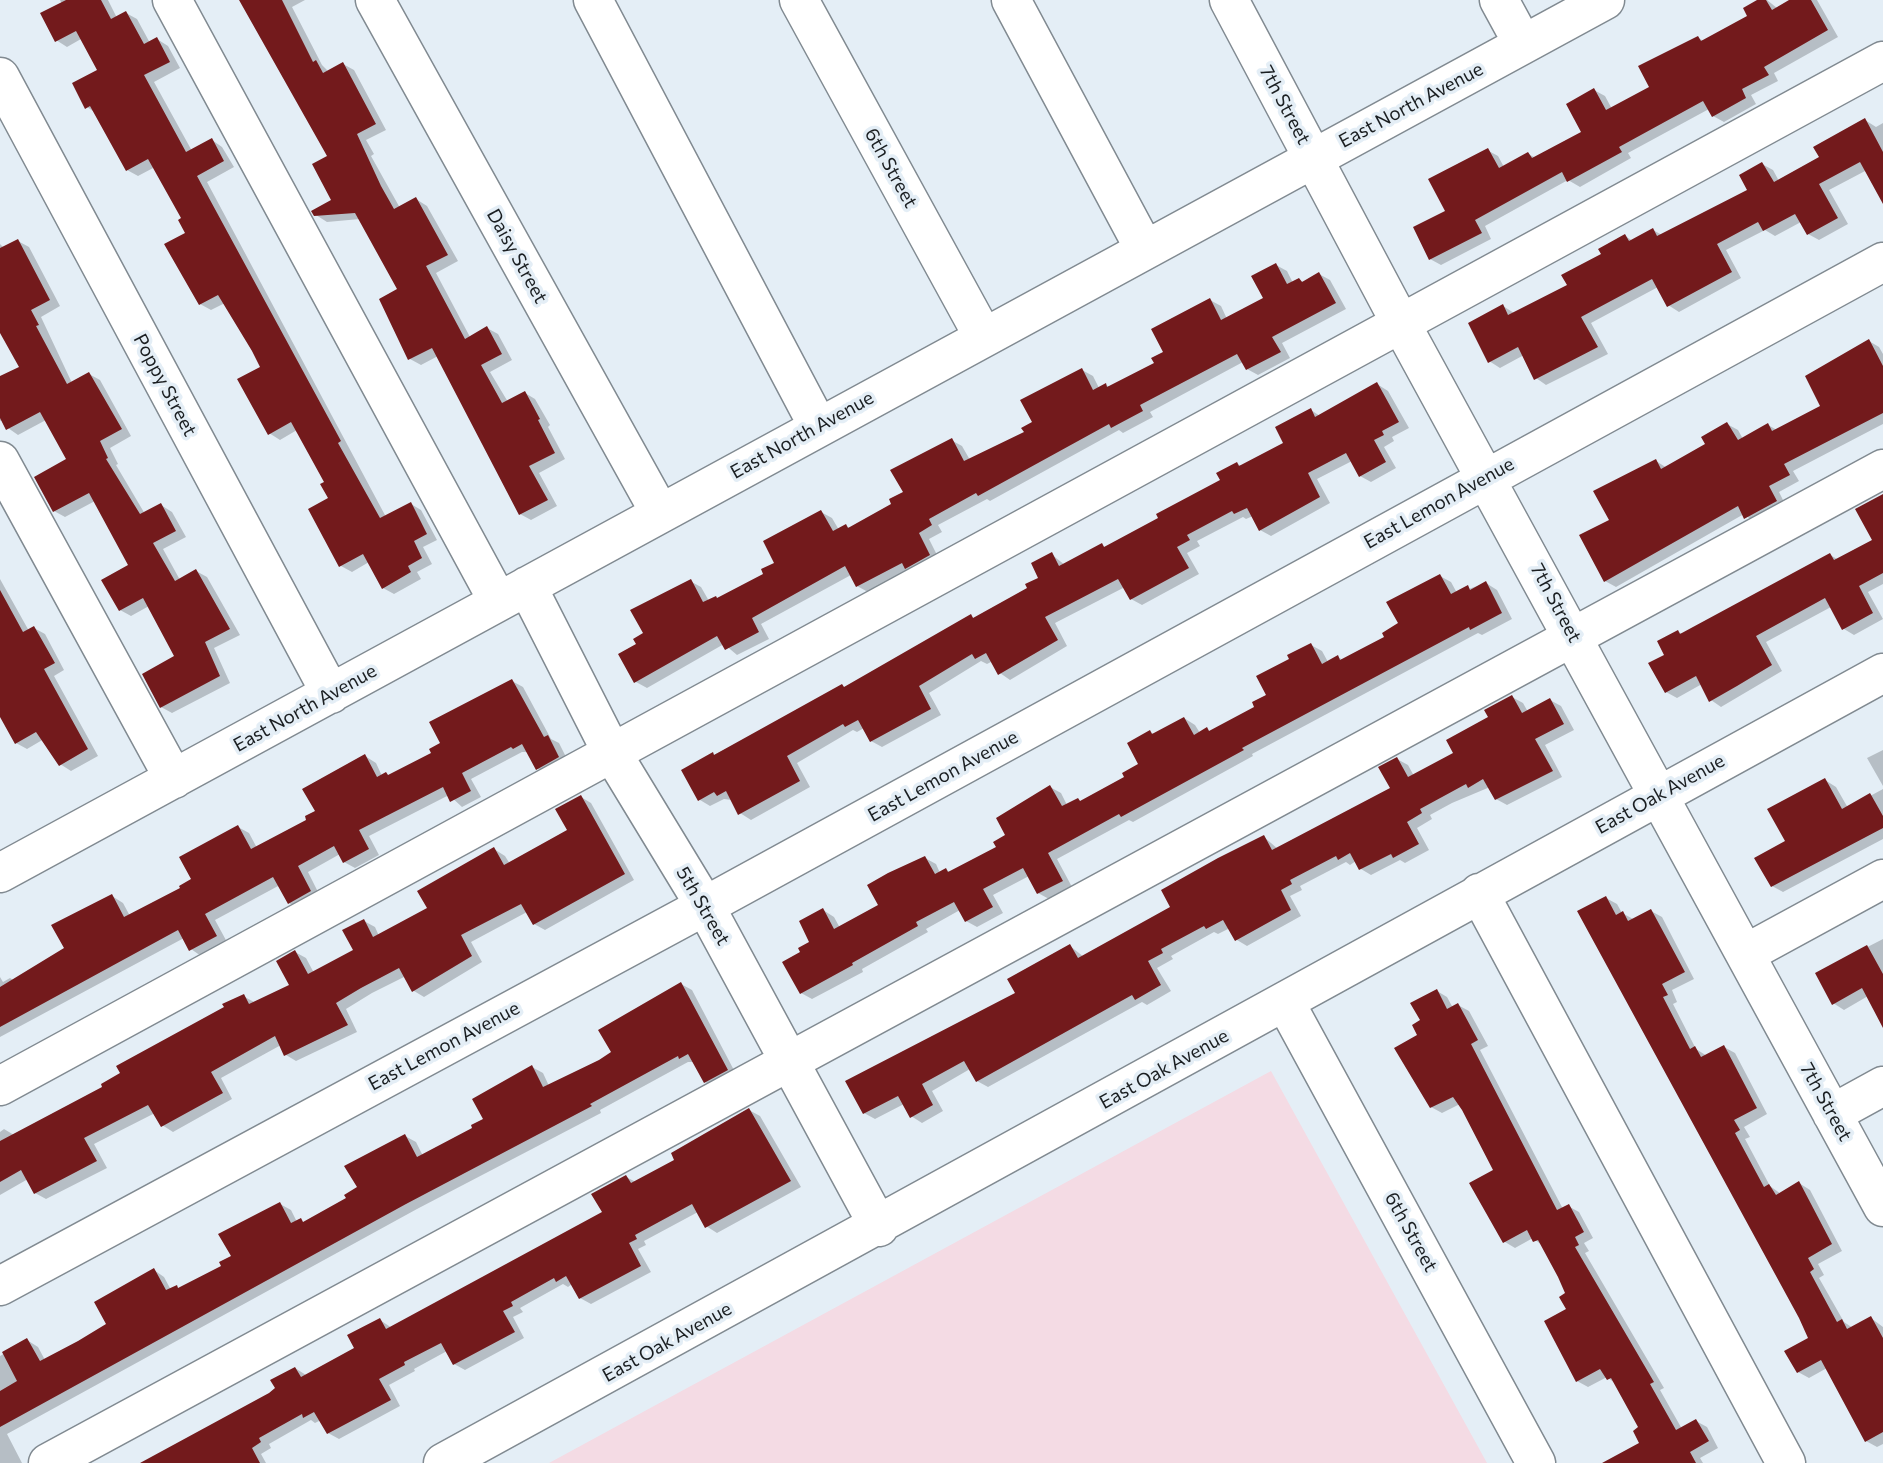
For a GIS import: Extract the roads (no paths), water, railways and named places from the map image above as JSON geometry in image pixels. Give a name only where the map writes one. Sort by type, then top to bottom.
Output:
[{"type":"street","name":"5th Street","points":[[172,0],[513,594],[705,906],[878,1227]]},
{"type":"street","name":"Daisy Street","points":[[375,0],[660,513]]},
{"type":"street","points":[[593,0],[818,426]]},
{"type":"street","name":"6th Street","points":[[799,0],[983,336]]},
{"type":"street","points":[[1012,0],[1145,250]]},
{"type":"street","name":"7th Street","points":[[1229,0],[1401,322],[1883,1207]]},
{"type":"street","points":[[1499,0],[1523,44]]},
{"type":"street","name":"East North Avenue","points":[[5,859],[174,779],[983,336],[1605,0]]},
{"type":"street","points":[[0,1086],[1883,61]]},
{"type":"street","name":"Poppy Street","points":[[0,77],[331,694]]},
{"type":"street","name":"East Lemon Avenue","points":[[0,1286],[705,906],[1487,476],[1883,262]]},
{"type":"street","points":[[0,461],[174,779]]},
{"type":"street","points":[[48,1463],[1883,469]]},
{"type":"street","name":"East Oak Avenue","points":[[443,1463],[878,1227],[1479,893],[1883,673]]},
{"type":"street","points":[[1745,954],[1883,879]]},
{"type":"street","points":[[1479,893],[1786,1463]]},
{"type":"street","name":"6th Street","points":[[1285,1002],[1536,1463]]},
{"type":"street","points":[[1832,1114],[1883,1086]]}]
